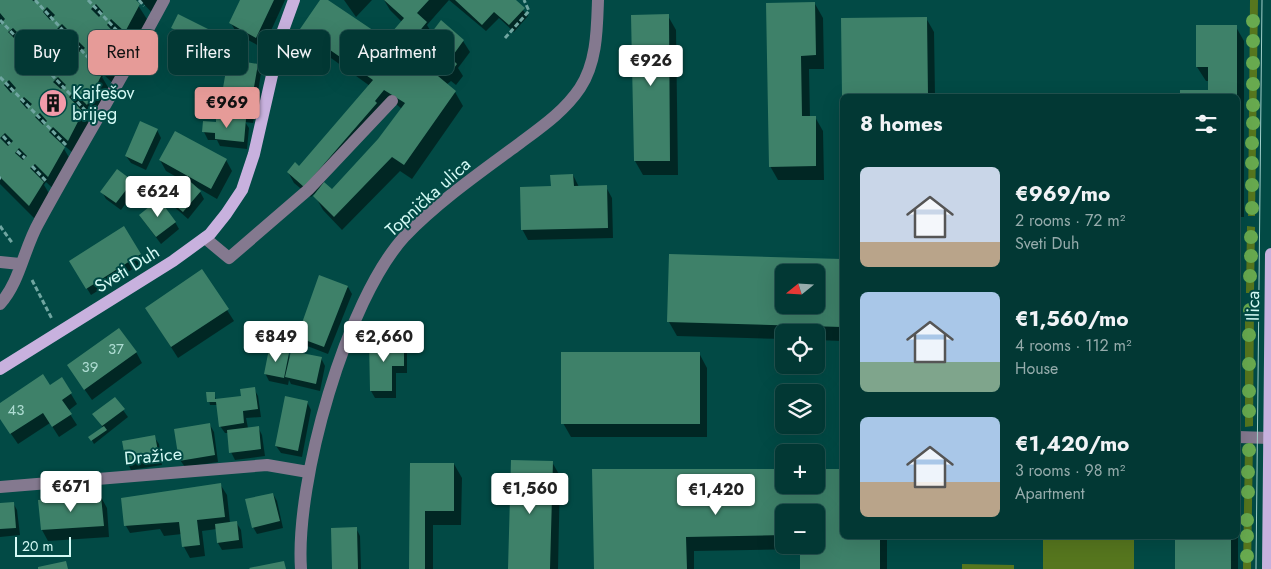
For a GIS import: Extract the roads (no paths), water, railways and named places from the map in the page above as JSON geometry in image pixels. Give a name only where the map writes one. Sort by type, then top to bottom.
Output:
[{"type":"main road","name":"Sveti Duh","points":[[0,369],[173,261],[205,238],[226,214],[242,190],[254,154],[281,36],[294,0]]},
{"type":"main road","name":"Ilica","points":[[1268,569],[1271,254]]},
{"type":"street","points":[[0,304],[12,288],[20,264],[38,224],[116,89],[164,0]]},
{"type":"street","name":"Topnička ulica","points":[[300,569],[299,546],[308,472],[329,394],[351,330],[383,263],[406,236],[448,198],[558,114],[581,87],[594,54],[598,0]]},
{"type":"street","points":[[205,238],[229,258],[309,189],[392,101]]},
{"type":"street","points":[[0,262],[20,264]]},
{"type":"street","points":[[1240,437],[1269,438]]},
{"type":"street","name":"Dražice","points":[[0,487],[267,465],[308,472]]},
{"type":"tram line","points":[[1256,569],[1262,0]]},
{"type":"place","name":"Kajfešov brijeg","points":[[53,103]]}]
